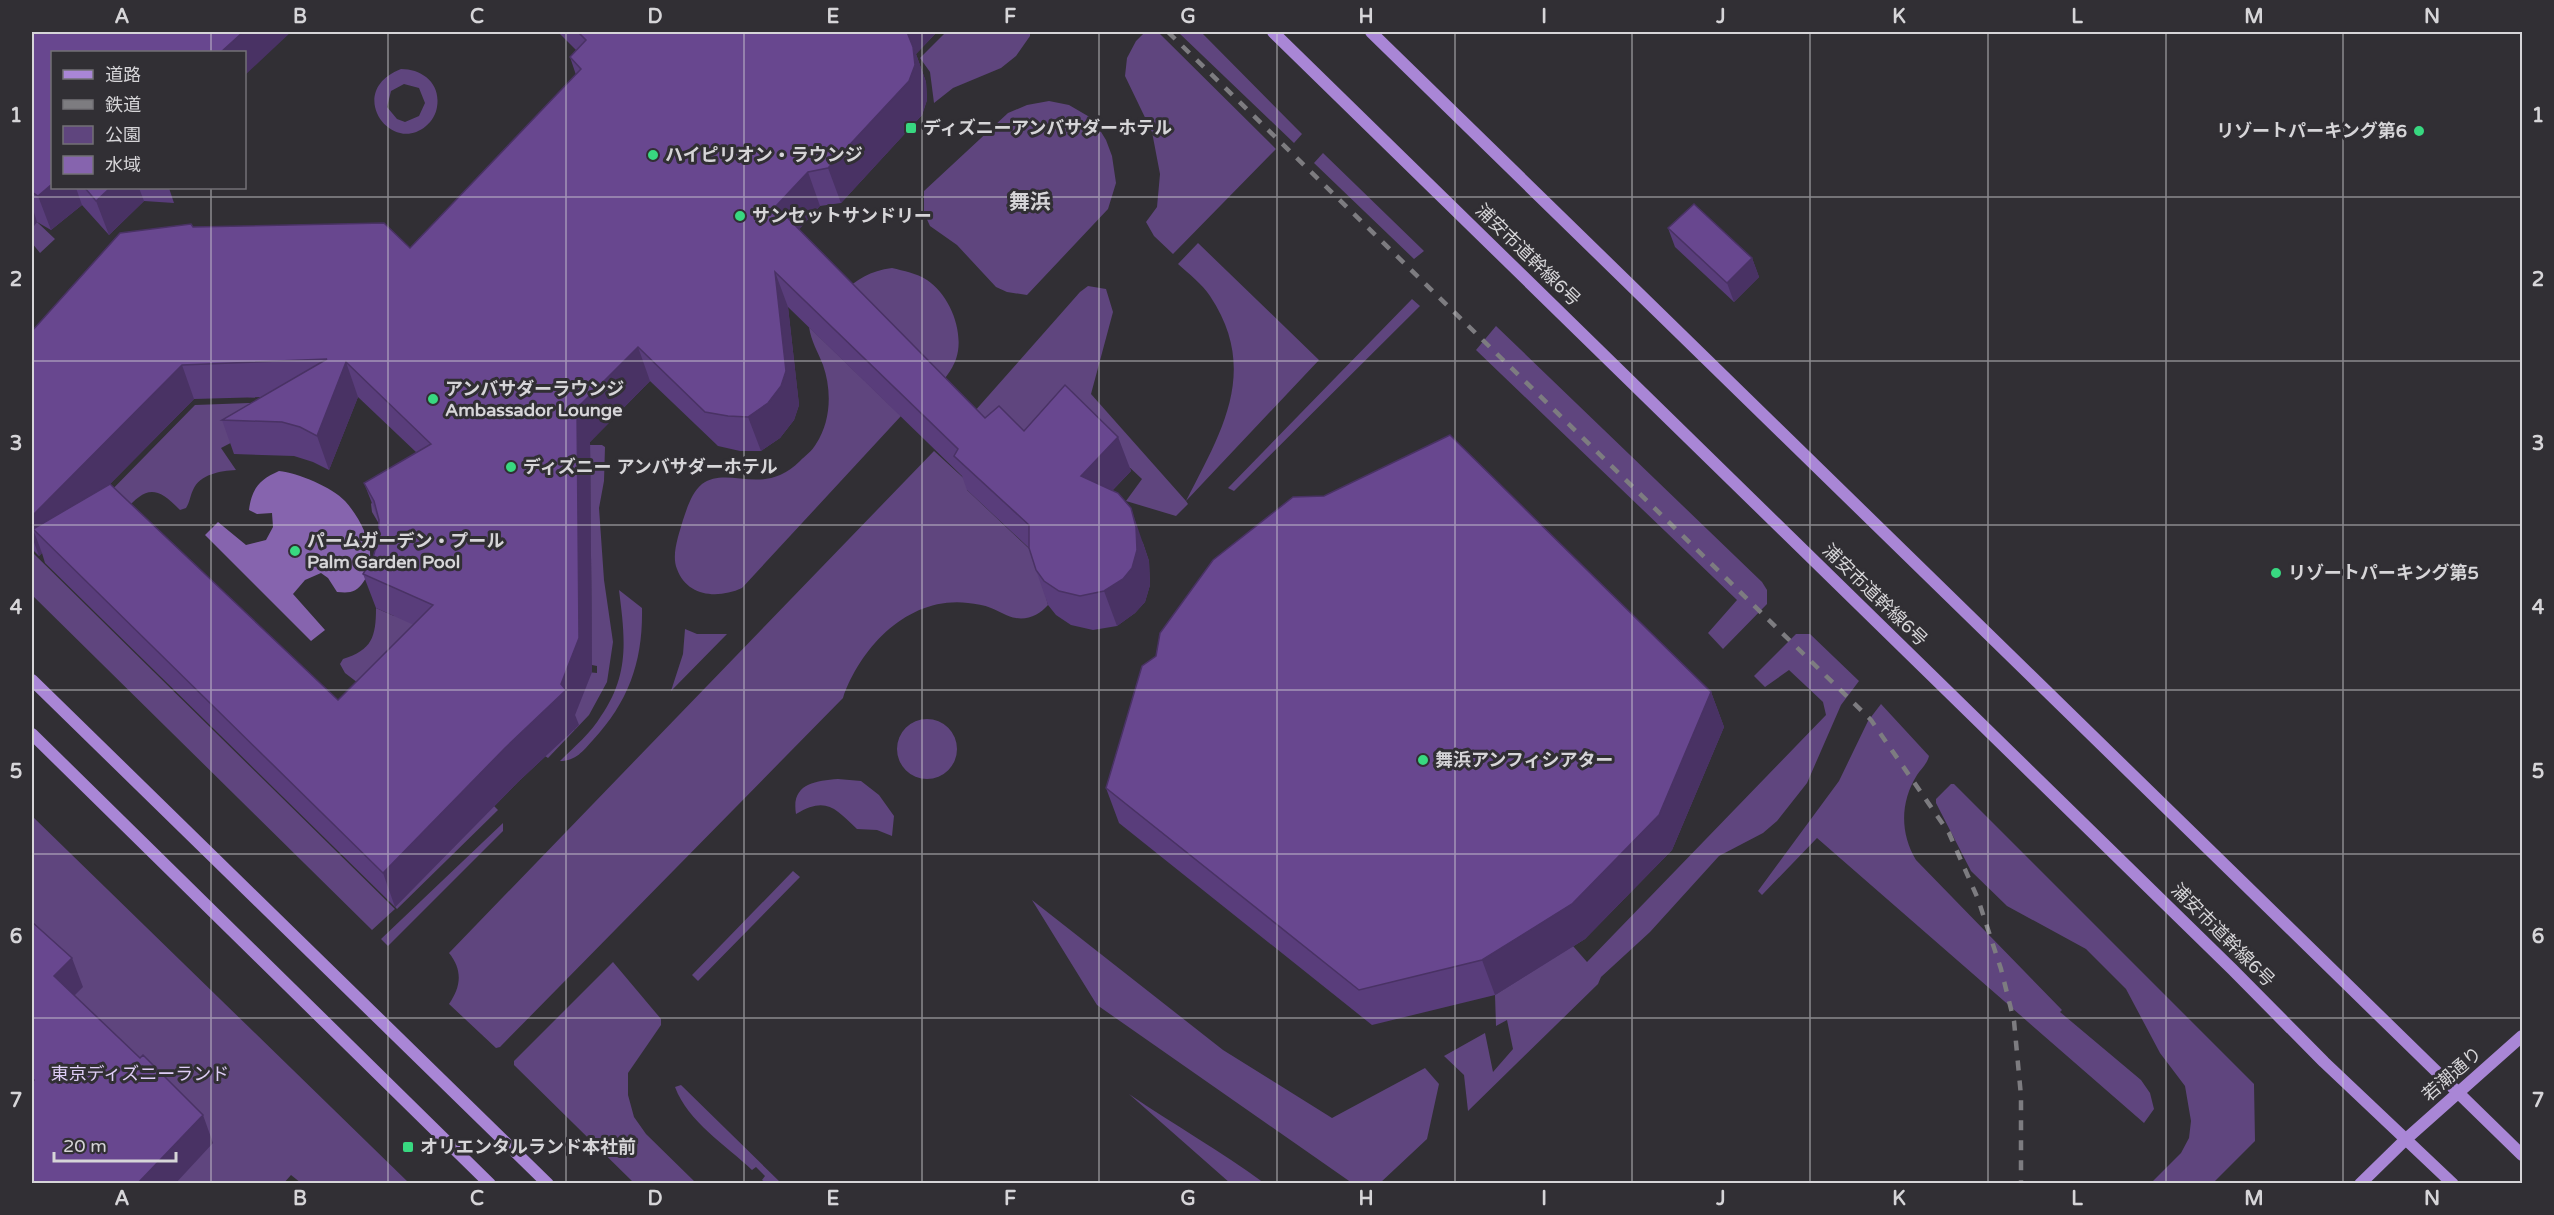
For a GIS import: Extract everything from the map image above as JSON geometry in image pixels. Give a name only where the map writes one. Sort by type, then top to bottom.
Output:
[{"type":"street","name":"浦安市道幹線6号","points":[[1273,32],[2405,1140],[2453,1184]]},
{"type":"street","points":[[1371,32],[2523,1155]]},
{"type":"street","points":[[32,680],[548,1184]]},
{"type":"street","points":[[32,734],[490,1184]]},
{"type":"street","name":"若潮通り","points":[[2360,1184],[2405,1140],[2523,1036]]},
{"type":"green space","points":[[946,32],[1030,32],[1030,36],[1016,56],[1001,68],[953,88],[934,103],[930,72],[920,58]]},
{"type":"green space","points":[[1145,32],[1158,32],[1276,149],[1173,254],[1154,236],[1146,222],[1157,207],[1160,174],[1152,132],[1125,76],[1127,58],[1136,41]]},
{"type":"green space","points":[[1178,32],[1201,32],[1302,134],[1294,143]]},
{"type":"green space","points":[[401,69],[416,72],[428,79],[433,84],[437,98],[436,112],[432,120],[413,133],[399,133],[388,127],[379,117],[375,105],[376,91],[384,79]],"holes":[[[404,84],[419,88],[425,103],[419,116],[405,122],[397,119],[387,107],[391,91]]]},
{"type":"green space","points":[[1049,101],[1069,105],[1093,119],[1106,140],[1112,156],[1116,183],[1108,209],[1027,295],[1007,292],[996,287],[957,245],[930,226],[924,213],[924,191],[1008,113],[1027,105]]},
{"type":"green space","points":[[1323,153],[1424,251],[1414,259],[1314,163]]},
{"type":"green space","points":[[37,222],[55,239],[40,253],[32,243],[32,228]]},
{"type":"green space","points":[[1198,243],[1319,360],[1186,501],[1222,426],[1230,401],[1234,376],[1232,350],[1225,324],[1207,292],[1178,264]]},
{"type":"green space","points":[[892,268],[927,280],[942,295],[954,315],[958,338],[956,359],[936,390],[841,294],[864,276]]},
{"type":"green space","points":[[1088,286],[1106,289],[1113,312],[1091,394],[1188,504],[1176,516],[1126,501],[1142,479],[1078,419],[1049,452],[966,421],[1080,292]]},
{"type":"green space","points":[[1412,299],[1420,306],[1234,491],[1228,488]]},
{"type":"green space","points":[[1496,326],[1762,582],[1767,590],[1767,604],[1723,649],[1708,633],[1737,600],[1476,350]]},
{"type":"green space","points":[[809,327],[901,416],[742,588],[723,594],[696,590],[682,578],[675,563],[675,557],[676,544],[685,515],[698,487],[712,479],[760,480],[773,478],[786,472],[814,447],[825,426],[828,385]]},
{"type":"green space","points":[[353,399],[246,435],[221,448],[236,470],[217,473],[200,480],[186,508],[180,510],[162,495],[148,492],[141,495],[119,516],[101,501],[195,405]]},
{"type":"green space","points":[[590,445],[605,447],[604,481],[599,508],[604,580],[613,642],[607,682],[589,715],[548,758],[545,756],[562,735],[570,728],[574,730],[578,725],[573,718],[587,672],[597,673],[597,666],[592,665]]},
{"type":"green space","points":[[934,451],[970,484],[967,490],[1041,560],[1042,582],[1048,605],[1034,616],[1016,618],[980,605],[946,603],[907,616],[890,628],[862,660],[843,698],[500,1047],[496,1048],[449,1004],[456,991],[459,978],[457,966],[449,953]]},
{"type":"green space","points":[[377,495],[446,635],[362,686],[345,673],[340,664],[343,659],[366,647],[370,641],[375,627],[376,608],[394,616],[408,573],[372,512],[371,504]]},
{"type":"green space","points":[[32,552],[395,909],[372,930],[32,595]]},
{"type":"green space","points":[[619,590],[642,608],[640,646],[631,679],[616,710],[593,740],[575,757],[560,761],[597,722],[617,685],[624,640]]},
{"type":"green space","points":[[685,629],[697,634],[727,634],[671,691],[683,654]]},
{"type":"green space","points":[[1796,634],[1810,634],[1859,681],[1841,705],[1807,783],[1777,821],[1763,833],[1719,856],[1650,932],[1601,977],[1598,984],[1468,1111],[1464,1075],[1444,1056],[1485,1033],[1493,1072],[1513,1049],[1507,1020],[1496,1026],[1495,995],[1573,946],[1587,962],[1826,715],[1823,702],[1789,670],[1765,687],[1754,676]]},
{"type":"green space","points":[[1881,704],[1929,756],[1911,785],[1905,807],[1907,839],[1916,860],[2062,1010],[2060,1012],[2141,1080],[2150,1093],[2154,1109],[2144,1123],[1817,838],[1762,895],[1758,891],[1839,781],[1868,721]]},
{"type":"green space","points":[[921,719],[933,719],[944,724],[952,732],[957,749],[955,761],[944,774],[933,779],[921,779],[910,774],[902,766],[897,755],[897,743],[902,732],[910,724]]},
{"type":"green space","points":[[838,779],[861,781],[879,795],[894,816],[892,836],[877,830],[857,829],[836,810],[823,805],[796,814],[795,804],[801,790],[813,783]]},
{"type":"green space","points":[[1951,784],[1954,784],[2254,1084],[2255,1141],[2213,1183],[2151,1183],[2181,1153],[2189,1138],[2191,1121],[2185,1086],[2160,1053],[2126,989],[2086,949],[2007,906],[1971,871],[1936,803],[1936,799]]},
{"type":"green space","points":[[494,806],[498,810],[397,909],[395,907]]},
{"type":"green space","name":"東京ディズニーランド","points":[[32,816],[409,1183],[301,1183],[291,1175],[283,1184],[32,1183]]},
{"type":"green space","points":[[503,823],[503,831],[388,946],[381,939]]},
{"type":"green space","points":[[793,871],[800,877],[698,981],[692,975]]},
{"type":"green space","points":[[1032,900],[1223,1050],[1332,1118],[1425,1068],[1439,1084],[1427,1139],[1380,1183],[1352,1183],[1097,1005]]},
{"type":"green space","points":[[613,962],[661,1019],[661,1025],[628,1073],[628,1095],[634,1117],[646,1134],[696,1183],[634,1183],[514,1065],[514,1061]]},
{"type":"green space","points":[[681,1085],[781,1183],[766,1183],[762,1180],[765,1176],[756,1167],[752,1170],[698,1122],[681,1100],[675,1087]]},
{"type":"green space","points":[[1129,1094],[1231,1160],[1264,1183],[1230,1183]]},
{"type":"water","name":"パームガーデン・プール Palm Garden Pool","points":[[279,471],[314,482],[345,501],[358,518],[370,550],[369,571],[364,581],[355,590],[337,592],[328,578],[321,573],[305,580],[293,594],[325,630],[311,641],[205,535],[218,522],[246,545],[266,540],[273,527],[272,513],[257,514],[249,510],[250,502],[262,481]]},
{"type":"building","points":[[32,32],[243,32],[222,51],[51,51],[51,185],[38,196],[32,192]]},
{"type":"building","name":"ディズニー アンバサダーホテル","points":[[578,32],[907,32],[913,47],[915,65],[909,81],[828,168],[808,172],[776,206],[985,418],[999,406],[1024,431],[1065,385],[1118,437],[1081,476],[1118,493],[1131,508],[1136,527],[1137,550],[1132,568],[1123,579],[1104,591],[1080,596],[1059,591],[1044,581],[1036,570],[1029,548],[1029,525],[954,456],[958,449],[775,272],[786,371],[781,386],[768,403],[748,417],[705,412],[638,347],[577,408],[579,638],[561,684],[566,690],[505,748],[383,873],[33,529],[110,484],[338,700],[433,605],[363,574],[373,558],[378,539],[379,520],[374,501],[364,483],[431,444],[346,362],[317,436],[300,427],[282,422],[222,420],[327,359],[182,365],[32,516],[32,331],[120,233],[191,224],[193,227],[384,223],[410,248],[581,69],[570,57],[586,40]]},
{"type":"building","points":[[86,189],[109,189],[96,201]]},
{"type":"building","points":[[1694,204],[1752,258],[1727,283],[1668,228]]},
{"type":"building","name":"舞浜アンフィシアター","points":[[1450,435],[1711,692],[1659,815],[1572,904],[1482,960],[1359,990],[1106,788],[1142,666],[1156,656],[1160,633],[1213,560],[1293,497],[1324,496]]},
{"type":"building","points":[[32,922],[72,958],[54,976],[140,1058],[143,1055],[203,1115],[137,1184],[32,1184],[32,1083],[34,1080],[32,1078]]},
{"type":"railway","points":[[1168,32],[1871,720],[1949,833],[1978,899],[2001,969],[2014,1021],[2021,1096],[2021,1184]]},
{"type":"place","name":"ディズニーアンバサダーホテル","points":[[911,128]]},
{"type":"place","name":"リゾートパーキング第6","points":[[2419,131]]},
{"type":"place","name":"ハイピリオン・ラウンジ","points":[[653,155]]},
{"type":"place","name":"サンセットサンドリー","points":[[740,216]]},
{"type":"place","name":"アンバサダーラウンジ Ambassador Lounge","points":[[433,399]]},
{"type":"place","name":"ディズニー アンバサダーホテル","points":[[511,467]]},
{"type":"place","name":"パームガーデン・プール Palm Garden Pool","points":[[295,551]]},
{"type":"place","name":"リゾートパーキング第5","points":[[2276,573]]},
{"type":"place","name":"舞浜アンフィシアター","points":[[1423,760]]},
{"type":"place","name":"オリエンタルランド本社前","points":[[408,1147]]},
{"type":"district","name":"舞浜","points":[[1030,202]]}]
